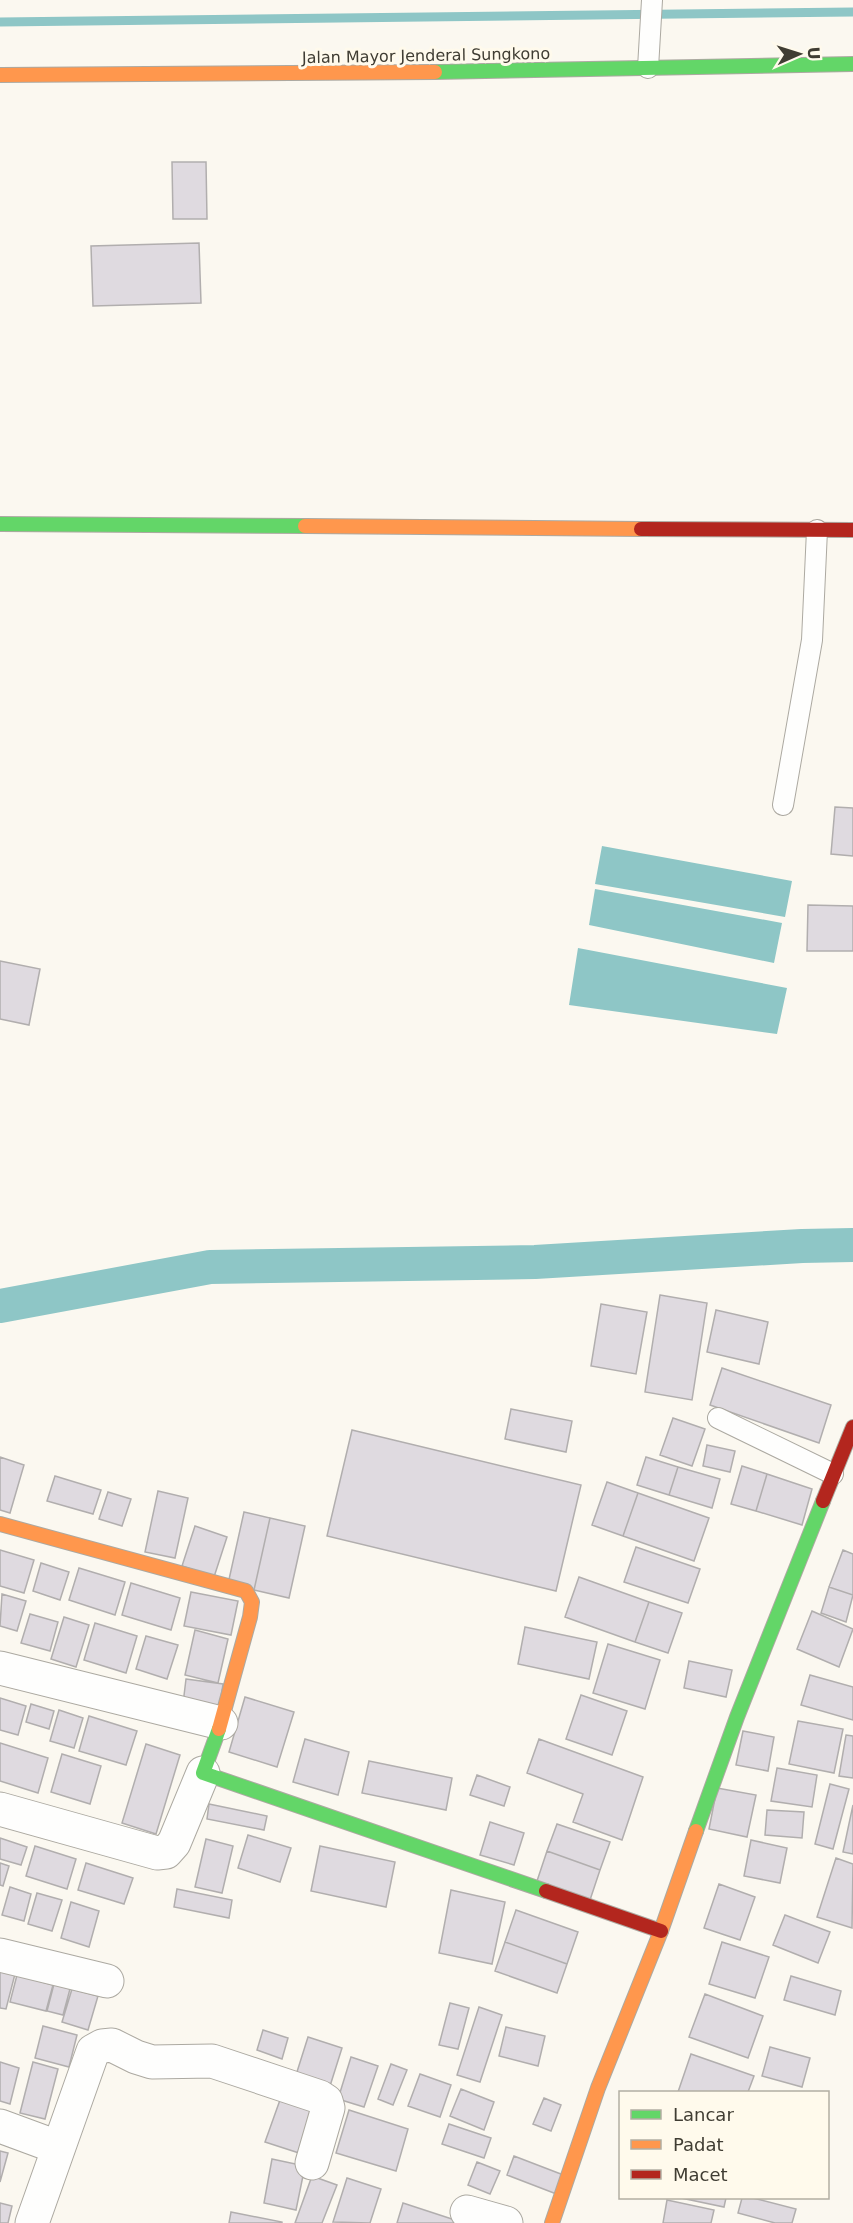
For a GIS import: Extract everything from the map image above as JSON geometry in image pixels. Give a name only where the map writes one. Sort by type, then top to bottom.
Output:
[{"type":"street","name":"Jalan Mayor Jenderal Sungkono","points":[[0,75],[444,72],[853,64]]},
{"type":"street","points":[[0,524],[853,530]]},
{"type":"street","points":[[552,2223],[598,2088],[661,1931],[737,1717],[853,1427]]},
{"type":"street","points":[[0,1524],[246,1591],[252,1602],[221,1723],[174,1843],[166,1852],[157,1853],[0,1809]]},
{"type":"street","points":[[0,1668],[221,1723]]},
{"type":"street","points":[[202,1773],[661,1931]]},
{"type":"street","points":[[0,1955],[107,1981]]},
{"type":"street","points":[[32,2223],[93,2051],[102,2046],[112,2045],[152,2062],[212,2061],[326,2101],[328,2108],[312,2163]]},
{"type":"street","points":[[0,2126],[61,2137]]},
{"type":"street","points":[[467,2212],[507,2223]]},
{"type":"lane","points":[[648,68],[652,1]]},
{"type":"lane","points":[[783,805],[812,640],[817,530]]},
{"type":"lane","points":[[718,1418],[833,1473]]},
{"type":"water","points":[[602,846],[792,881],[785,917],[595,884]]},
{"type":"water","points":[[595,889],[782,923],[774,963],[589,925]]},
{"type":"water","points":[[578,948],[787,988],[777,1034],[569,1005]]},
{"type":"building","points":[[172,162],[206,162],[207,219],[173,219]]},
{"type":"building","points":[[199,243],[201,303],[93,306],[91,246]]},
{"type":"building","points":[[835,807],[853,808],[853,856],[831,854]]},
{"type":"building","points":[[808,905],[853,906],[853,951],[807,951]]},
{"type":"building","points":[[0,961],[40,969],[29,1025],[0,1019]]},
{"type":"building","points":[[660,1295],[707,1303],[692,1400],[645,1392]]},
{"type":"building","points":[[601,1304],[647,1312],[636,1374],[591,1366]]},
{"type":"building","points":[[716,1310],[768,1322],[759,1364],[707,1352]]},
{"type":"building","points":[[722,1368],[831,1405],[819,1443],[710,1405]]},
{"type":"building","points":[[511,1409],[572,1421],[566,1452],[505,1439]]},
{"type":"building","points":[[673,1418],[705,1429],[692,1466],[660,1455]]},
{"type":"building","points":[[352,1430],[581,1485],[556,1591],[327,1536]]},
{"type":"building","points":[[707,1445],[735,1451],[730,1472],[703,1466]]},
{"type":"building","points":[[0,1457],[24,1465],[10,1513],[0,1510]]},
{"type":"building","points":[[646,1457],[678,1467],[669,1495],[637,1485]]},
{"type":"building","points":[[742,1466],[767,1474],[756,1511],[731,1504]]},
{"type":"building","points":[[678,1467],[720,1479],[712,1508],[669,1495]]},
{"type":"building","points":[[767,1474],[812,1489],[802,1525],[756,1511]]},
{"type":"building","points":[[55,1476],[101,1490],[93,1514],[47,1501]]},
{"type":"building","points":[[607,1482],[638,1493],[623,1536],[592,1525]]},
{"type":"building","points":[[158,1491],[188,1498],[175,1558],[145,1552]]},
{"type":"building","points":[[108,1492],[131,1499],[122,1526],[99,1519]]},
{"type":"building","points":[[638,1493],[709,1518],[694,1561],[623,1536]]},
{"type":"building","points":[[244,1512],[270,1518],[254,1590],[228,1584]]},
{"type":"building","points":[[270,1518],[305,1526],[289,1598],[254,1590]]},
{"type":"building","points":[[195,1526],[227,1537],[214,1577],[182,1566]]},
{"type":"building","points":[[636,1547],[700,1569],[688,1603],[624,1582]]},
{"type":"building","points":[[0,1550],[34,1560],[24,1593],[0,1586]]},
{"type":"building","points":[[843,1550],[853,1554],[853,1595],[829,1587]]},
{"type":"building","points":[[41,1563],[69,1572],[60,1600],[33,1591]]},
{"type":"building","points":[[79,1568],[125,1582],[115,1615],[69,1600]]},
{"type":"building","points":[[579,1577],[649,1602],[635,1642],[565,1617]]},
{"type":"building","points":[[131,1583],[180,1598],[171,1630],[122,1615]]},
{"type":"building","points":[[829,1587],[853,1595],[846,1622],[821,1613]]},
{"type":"building","points":[[191,1592],[238,1601],[231,1635],[184,1626]]},
{"type":"building","points":[[2,1594],[26,1601],[17,1631],[0,1626]]},
{"type":"building","points":[[649,1602],[682,1613],[668,1653],[635,1642]]},
{"type":"building","points":[[812,1611],[853,1629],[839,1667],[797,1649]]},
{"type":"building","points":[[30,1614],[58,1622],[50,1651],[21,1643]]},
{"type":"building","points":[[64,1617],[89,1625],[76,1667],[51,1659]]},
{"type":"building","points":[[95,1623],[137,1636],[126,1673],[84,1660]]},
{"type":"building","points":[[525,1627],[597,1642],[589,1679],[518,1664]]},
{"type":"building","points":[[195,1630],[228,1639],[218,1683],[185,1675]]},
{"type":"building","points":[[146,1636],[178,1645],[167,1679],[136,1669]]},
{"type":"building","points":[[608,1644],[660,1660],[645,1709],[593,1693]]},
{"type":"building","points":[[689,1661],[732,1670],[726,1697],[684,1688]]},
{"type":"building","points":[[810,1675],[853,1687],[853,1720],[801,1705]]},
{"type":"building","points":[[186,1679],[223,1684],[218,1717],[182,1712]]},
{"type":"building","points":[[581,1695],[627,1711],[612,1755],[566,1739]]},
{"type":"building","points":[[245,1697],[294,1712],[277,1767],[229,1752]]},
{"type":"building","points":[[0,1698],[26,1706],[18,1735],[0,1730]]},
{"type":"building","points":[[31,1704],[54,1711],[49,1729],[26,1722]]},
{"type":"building","points":[[59,1710],[83,1718],[74,1748],[50,1741]]},
{"type":"building","points":[[89,1716],[137,1731],[126,1765],[79,1751]]},
{"type":"building","points":[[798,1721],[843,1729],[834,1773],[789,1764]]},
{"type":"building","points":[[743,1731],[774,1737],[768,1771],[736,1765]]},
{"type":"building","points":[[846,1735],[853,1736],[853,1778],[839,1776]]},
{"type":"building","points":[[305,1739],[349,1752],[338,1795],[293,1782]]},
{"type":"building","points":[[539,1739],[643,1777],[622,1840],[573,1822],[583,1794],[527,1773]]},
{"type":"building","points":[[0,1743],[48,1758],[38,1793],[0,1781]]},
{"type":"building","points":[[146,1744],[180,1755],[156,1834],[122,1823]]},
{"type":"building","points":[[62,1754],[101,1766],[90,1804],[51,1792]]},
{"type":"building","points":[[369,1761],[452,1778],[446,1810],[362,1793]]},
{"type":"building","points":[[777,1768],[817,1775],[812,1807],[771,1801]]},
{"type":"building","points":[[477,1775],[510,1787],[504,1806],[470,1795]]},
{"type":"building","points":[[830,1784],[849,1789],[833,1849],[815,1844]]},
{"type":"building","points":[[717,1788],[756,1795],[747,1837],[709,1829]]},
{"type":"building","points":[[209,1804],[267,1816],[264,1830],[207,1819]]},
{"type":"building","points":[[853,1805],[853,1854],[843,1852]]},
{"type":"building","points":[[767,1810],[804,1812],[802,1838],[765,1835]]},
{"type":"building","points":[[490,1822],[524,1833],[514,1865],[480,1855]]},
{"type":"building","points":[[557,1824],[610,1842],[600,1870],[547,1851]]},
{"type":"building","points":[[248,1835],[291,1848],[280,1882],[238,1868]]},
{"type":"building","points":[[0,1838],[27,1847],[21,1865],[0,1859]]},
{"type":"building","points":[[206,1839],[233,1846],[222,1893],[195,1887]]},
{"type":"building","points":[[751,1840],[787,1848],[780,1883],[744,1876]]},
{"type":"building","points":[[35,1846],[76,1859],[67,1889],[26,1876]]},
{"type":"building","points":[[320,1846],[395,1862],[386,1907],[311,1891]]},
{"type":"building","points":[[547,1851],[600,1870],[590,1900],[537,1881]]},
{"type":"building","points":[[836,1858],[853,1864],[852,1928],[817,1917]]},
{"type":"building","points":[[0,1863],[9,1866],[3,1886],[0,1885]]},
{"type":"building","points":[[86,1863],[133,1878],[124,1904],[78,1890]]},
{"type":"building","points":[[719,1884],[755,1897],[740,1940],[704,1928]]},
{"type":"building","points":[[10,1887],[31,1894],[24,1921],[2,1915]]},
{"type":"building","points":[[177,1889],[232,1900],[229,1918],[174,1907]]},
{"type":"building","points":[[451,1890],[505,1902],[492,1964],[439,1953]]},
{"type":"building","points":[[37,1893],[62,1900],[52,1931],[28,1924]]},
{"type":"building","points":[[71,1902],[99,1911],[89,1947],[61,1938]]},
{"type":"building","points":[[516,1910],[578,1932],[567,1964],[505,1942]]},
{"type":"building","points":[[785,1915],[830,1932],[818,1963],[773,1945]]},
{"type":"building","points":[[505,1942],[567,1964],[557,1993],[495,1971]]},
{"type":"building","points":[[722,1942],[769,1957],[755,1998],[709,1984]]},
{"type":"building","points":[[0,1970],[15,1974],[6,2009],[0,2008]]},
{"type":"building","points":[[17,1975],[53,1985],[46,2011],[10,2002]]},
{"type":"building","points":[[791,1976],[841,1991],[835,2015],[784,2000]]},
{"type":"building","points":[[54,1984],[70,1989],[63,2015],[47,2011]]},
{"type":"building","points":[[72,1989],[98,1996],[88,2030],[62,2022]]},
{"type":"building","points":[[705,1994],[763,2016],[748,2058],[689,2037]]},
{"type":"building","points":[[450,2003],[469,2008],[458,2049],[439,2045]]},
{"type":"building","points":[[479,2007],[502,2015],[480,2082],[457,2075]]},
{"type":"building","points":[[43,2026],[77,2035],[69,2067],[35,2058]]},
{"type":"building","points":[[506,2027],[545,2036],[538,2066],[499,2056]]},
{"type":"building","points":[[263,2030],[288,2038],[282,2059],[257,2050]]},
{"type":"building","points":[[308,2037],[342,2048],[330,2086],[296,2075]]},
{"type":"building","points":[[770,2047],[810,2058],[802,2087],[762,2076]]},
{"type":"building","points":[[691,2054],[754,2076],[748,2091],[678,2091]]},
{"type":"building","points":[[351,2057],[378,2066],[364,2107],[338,2099]]},
{"type":"building","points":[[0,2062],[19,2068],[10,2104],[0,2101]]},
{"type":"building","points":[[33,2062],[58,2069],[45,2119],[20,2113]]},
{"type":"building","points":[[391,2064],[407,2070],[393,2105],[378,2099]]},
{"type":"building","points":[[420,2074],[451,2085],[440,2117],[408,2106]]},
{"type":"building","points":[[461,2089],[494,2102],[484,2130],[450,2116]]},
{"type":"building","points":[[544,2098],[561,2105],[551,2131],[533,2124]]},
{"type":"building","points":[[280,2100],[313,2111],[299,2153],[265,2142]]},
{"type":"building","points":[[349,2110],[408,2129],[396,2171],[336,2153]]},
{"type":"building","points":[[449,2124],[491,2138],[484,2158],[442,2144]]},
{"type":"building","points":[[0,2151],[8,2153],[0,2182]]},
{"type":"building","points":[[514,2156],[566,2176],[559,2195],[507,2175]]},
{"type":"building","points":[[272,2159],[305,2166],[296,2210],[264,2203]]},
{"type":"building","points":[[477,2162],[500,2171],[490,2194],[468,2185]]},
{"type":"building","points":[[312,2176],[337,2185],[322,2223],[295,2223]]},
{"type":"building","points":[[347,2178],[381,2189],[370,2223],[333,2222]]},
{"type":"building","points":[[686,2199],[726,2199],[724,2207]]},
{"type":"building","points":[[742,2199],[757,2199],[796,2209],[792,2223],[775,2223],[738,2213]]},
{"type":"building","points":[[667,2200],[714,2210],[711,2223],[663,2223]]},
{"type":"building","points":[[0,2203],[12,2206],[8,2223],[0,2223]]},
{"type":"building","points":[[403,2203],[455,2220],[454,2223],[397,2223]]},
{"type":"building","points":[[231,2212],[282,2222],[282,2223],[229,2223]]},
{"type":"waterway","points":[[0,22],[853,12]]},
{"type":"waterway","points":[[0,1306],[210,1267],[535,1262],[853,1245]]},
{"type":"traffic: fast","points":[[435,72],[853,64]]},
{"type":"traffic: fast","points":[[0,524],[305,526]]},
{"type":"traffic: fast","points":[[696,1831],[737,1717],[823,1501]]},
{"type":"traffic: fast","points":[[219,1729],[203,1773],[546,1891]]},
{"type":"traffic: slow","points":[[0,75],[435,72]]},
{"type":"traffic: slow","points":[[305,526],[641,529]]},
{"type":"traffic: slow","points":[[0,1524],[246,1591],[252,1602],[250,1617],[219,1729]]},
{"type":"traffic: slow","points":[[552,2223],[598,2088],[661,1931],[696,1831]]},
{"type":"traffic: jam","points":[[641,529],[853,530]]},
{"type":"traffic: jam","points":[[823,1501],[853,1427]]},
{"type":"traffic: jam","points":[[546,1891],[661,1931]]}]
